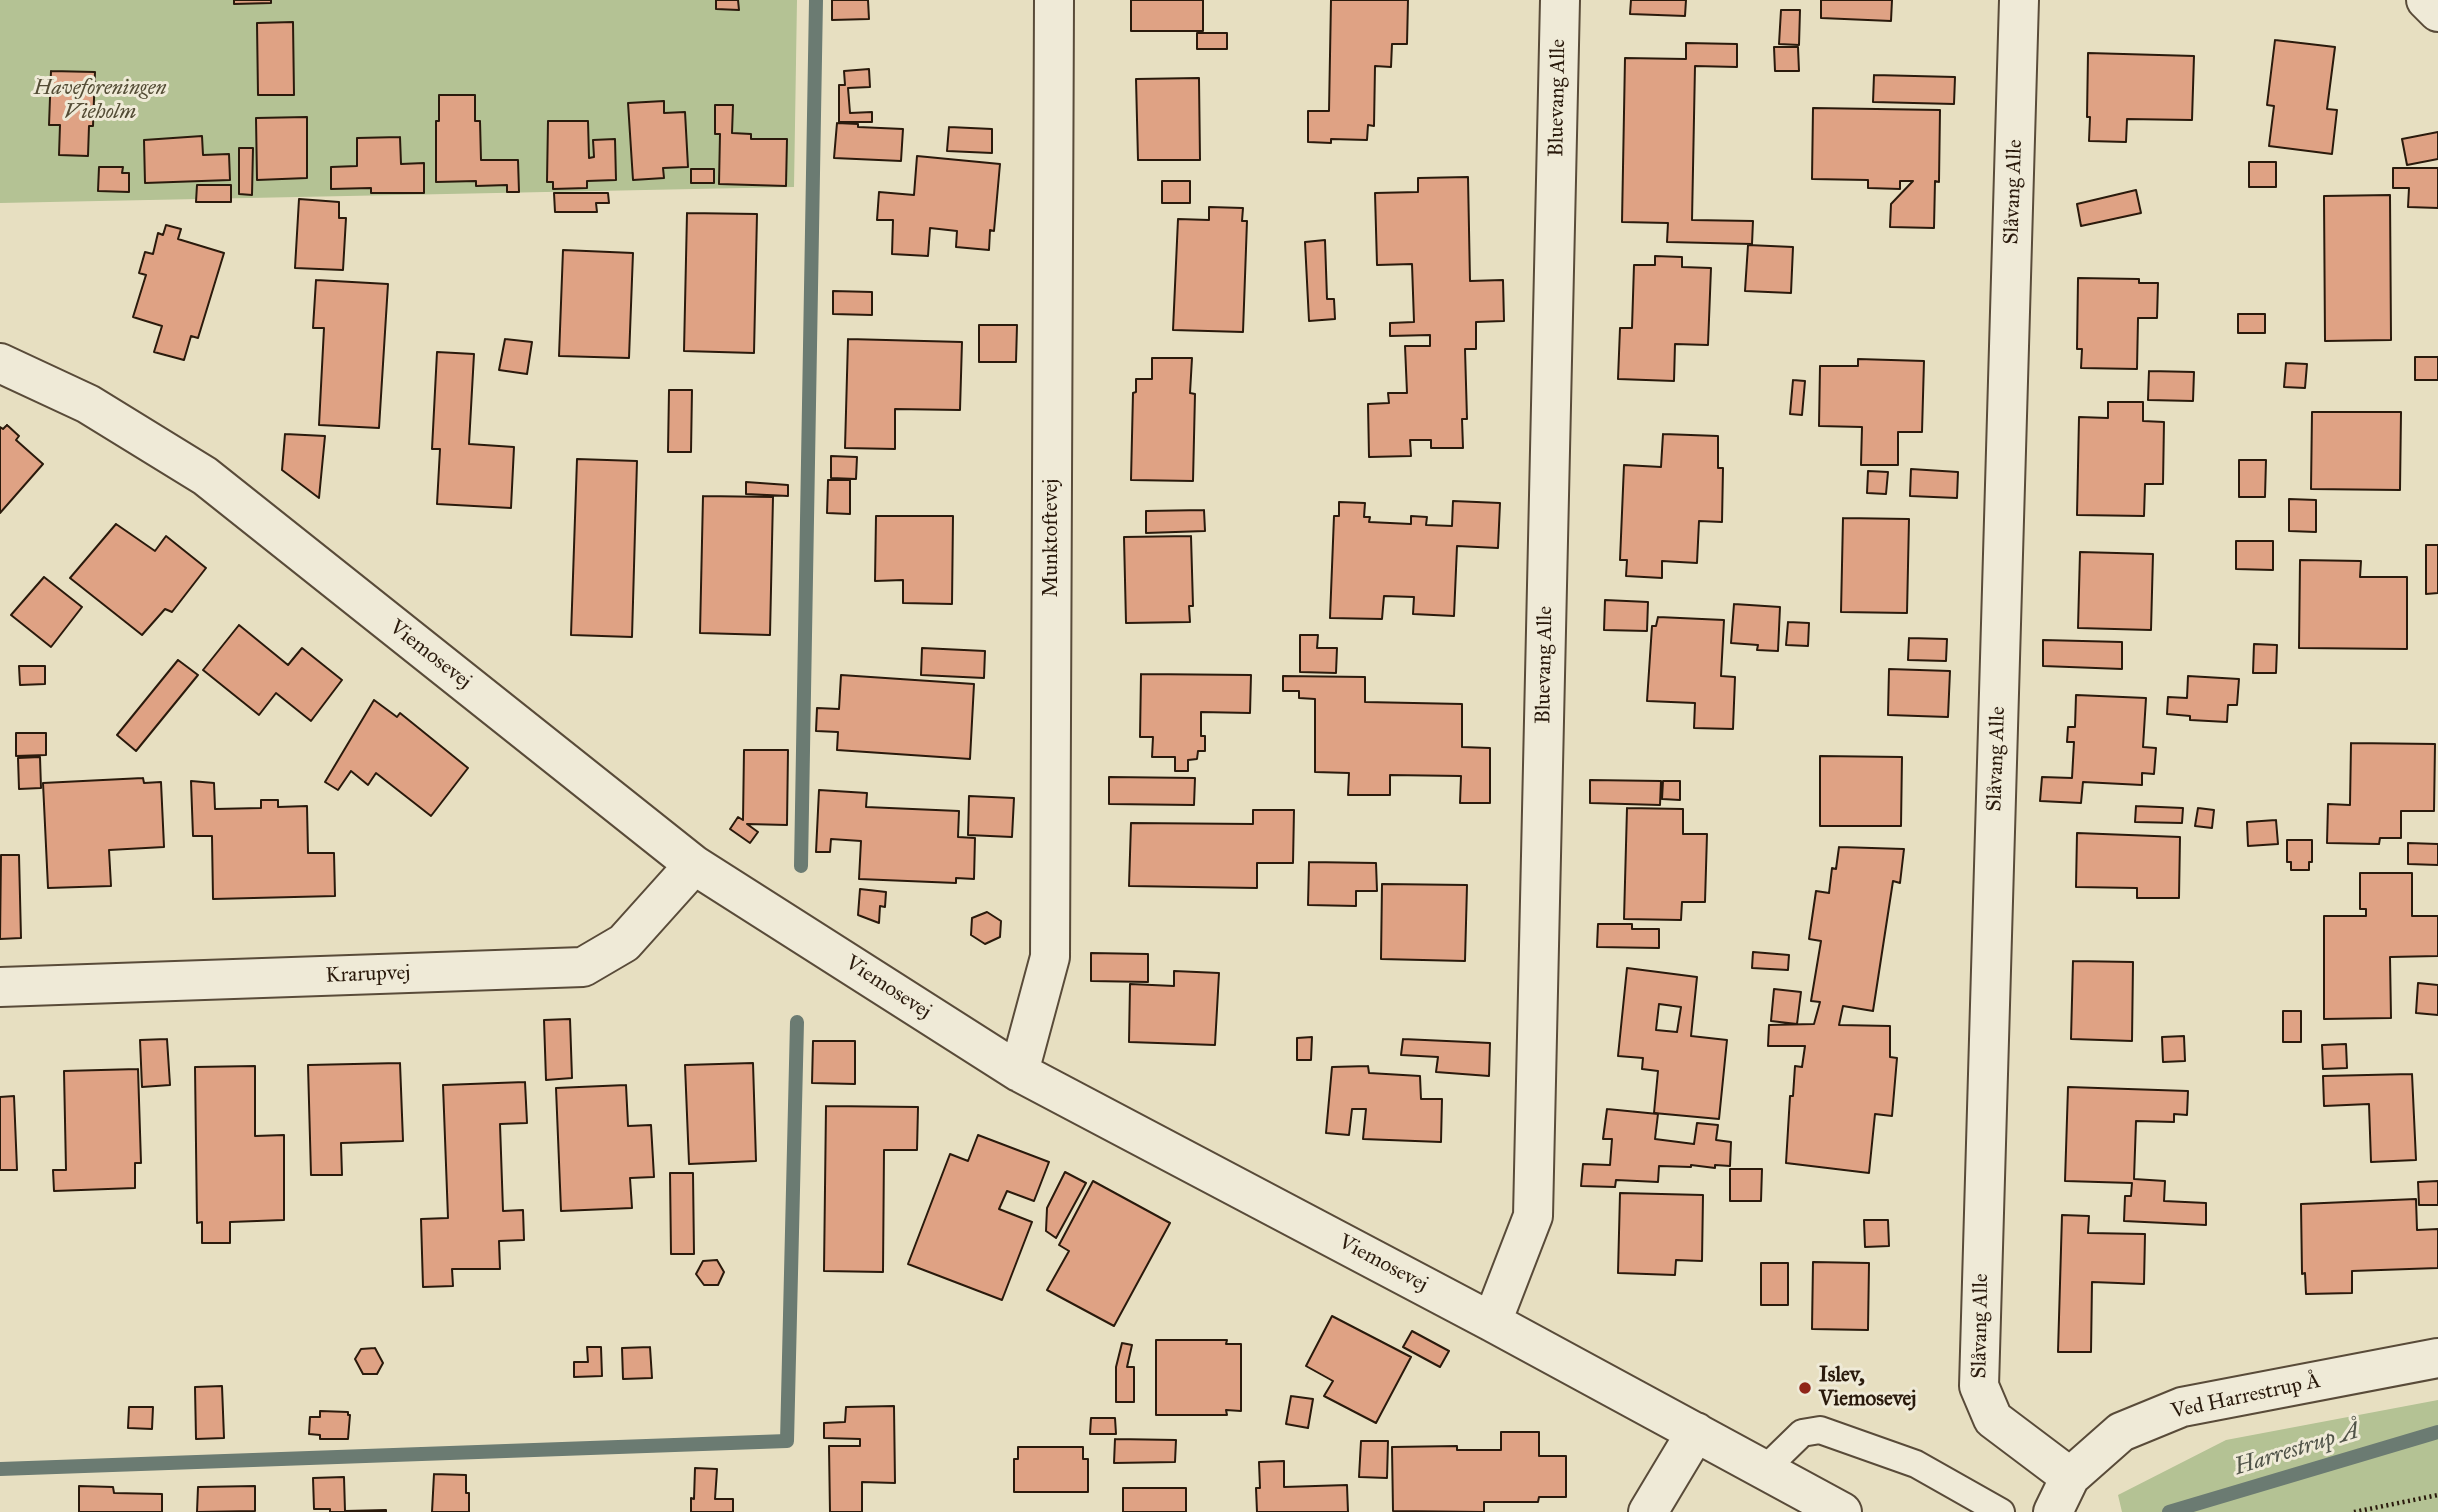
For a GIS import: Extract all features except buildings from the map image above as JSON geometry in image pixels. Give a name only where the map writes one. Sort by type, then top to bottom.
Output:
[{"type":"street","name":"Munktoftevej","points":[[1019,1072],[1050,957],[1054,0]]},
{"type":"street","name":"Bluevang Alle","points":[[1492,1322],[1533,1216],[1560,0]]},
{"type":"street","name":"Slåvang Alle","points":[[2019,0],[1979,1386],[1993,1419],[2070,1477]]},
{"type":"street","points":[[2426,0],[2438,12]]},
{"type":"street","name":"Viemosevej","points":[[0,363],[89,404],[205,476],[694,864],[1019,1072],[1492,1322],[1842,1512]]},
{"type":"street","name":"Krarupvej","points":[[0,988],[583,967],[624,943],[694,864]]},
{"type":"street","name":"Ved Harrestrup Å","points":[[2053,1512],[2070,1477],[2121,1432],[2182,1407],[2438,1358]]},
{"type":"street","points":[[1648,1512],[1696,1432]]},
{"type":"lane","points":[[1763,1470],[1802,1433],[1820,1430],[1916,1464],[2001,1512]]},
{"type":"path","points":[[2354,1512],[2438,1495]]},
{"type":"green space","name":"Haveforeningen Vieholm","points":[[0,0],[797,0],[794,187],[0,203]]},
{"type":"green space","points":[[2438,1400],[2438,1512],[2122,1512],[2118,1495],[2226,1440]]},
{"type":"waterway","points":[[801,866],[816,0]]},
{"type":"waterway","points":[[0,1469],[787,1441],[797,1022]]},
{"type":"waterway","name":"Harrestrup Å","points":[[2169,1512],[2438,1432]]},
{"type":"place","name":"Islev, Viemosevej","points":[[1805,1388]]}]
